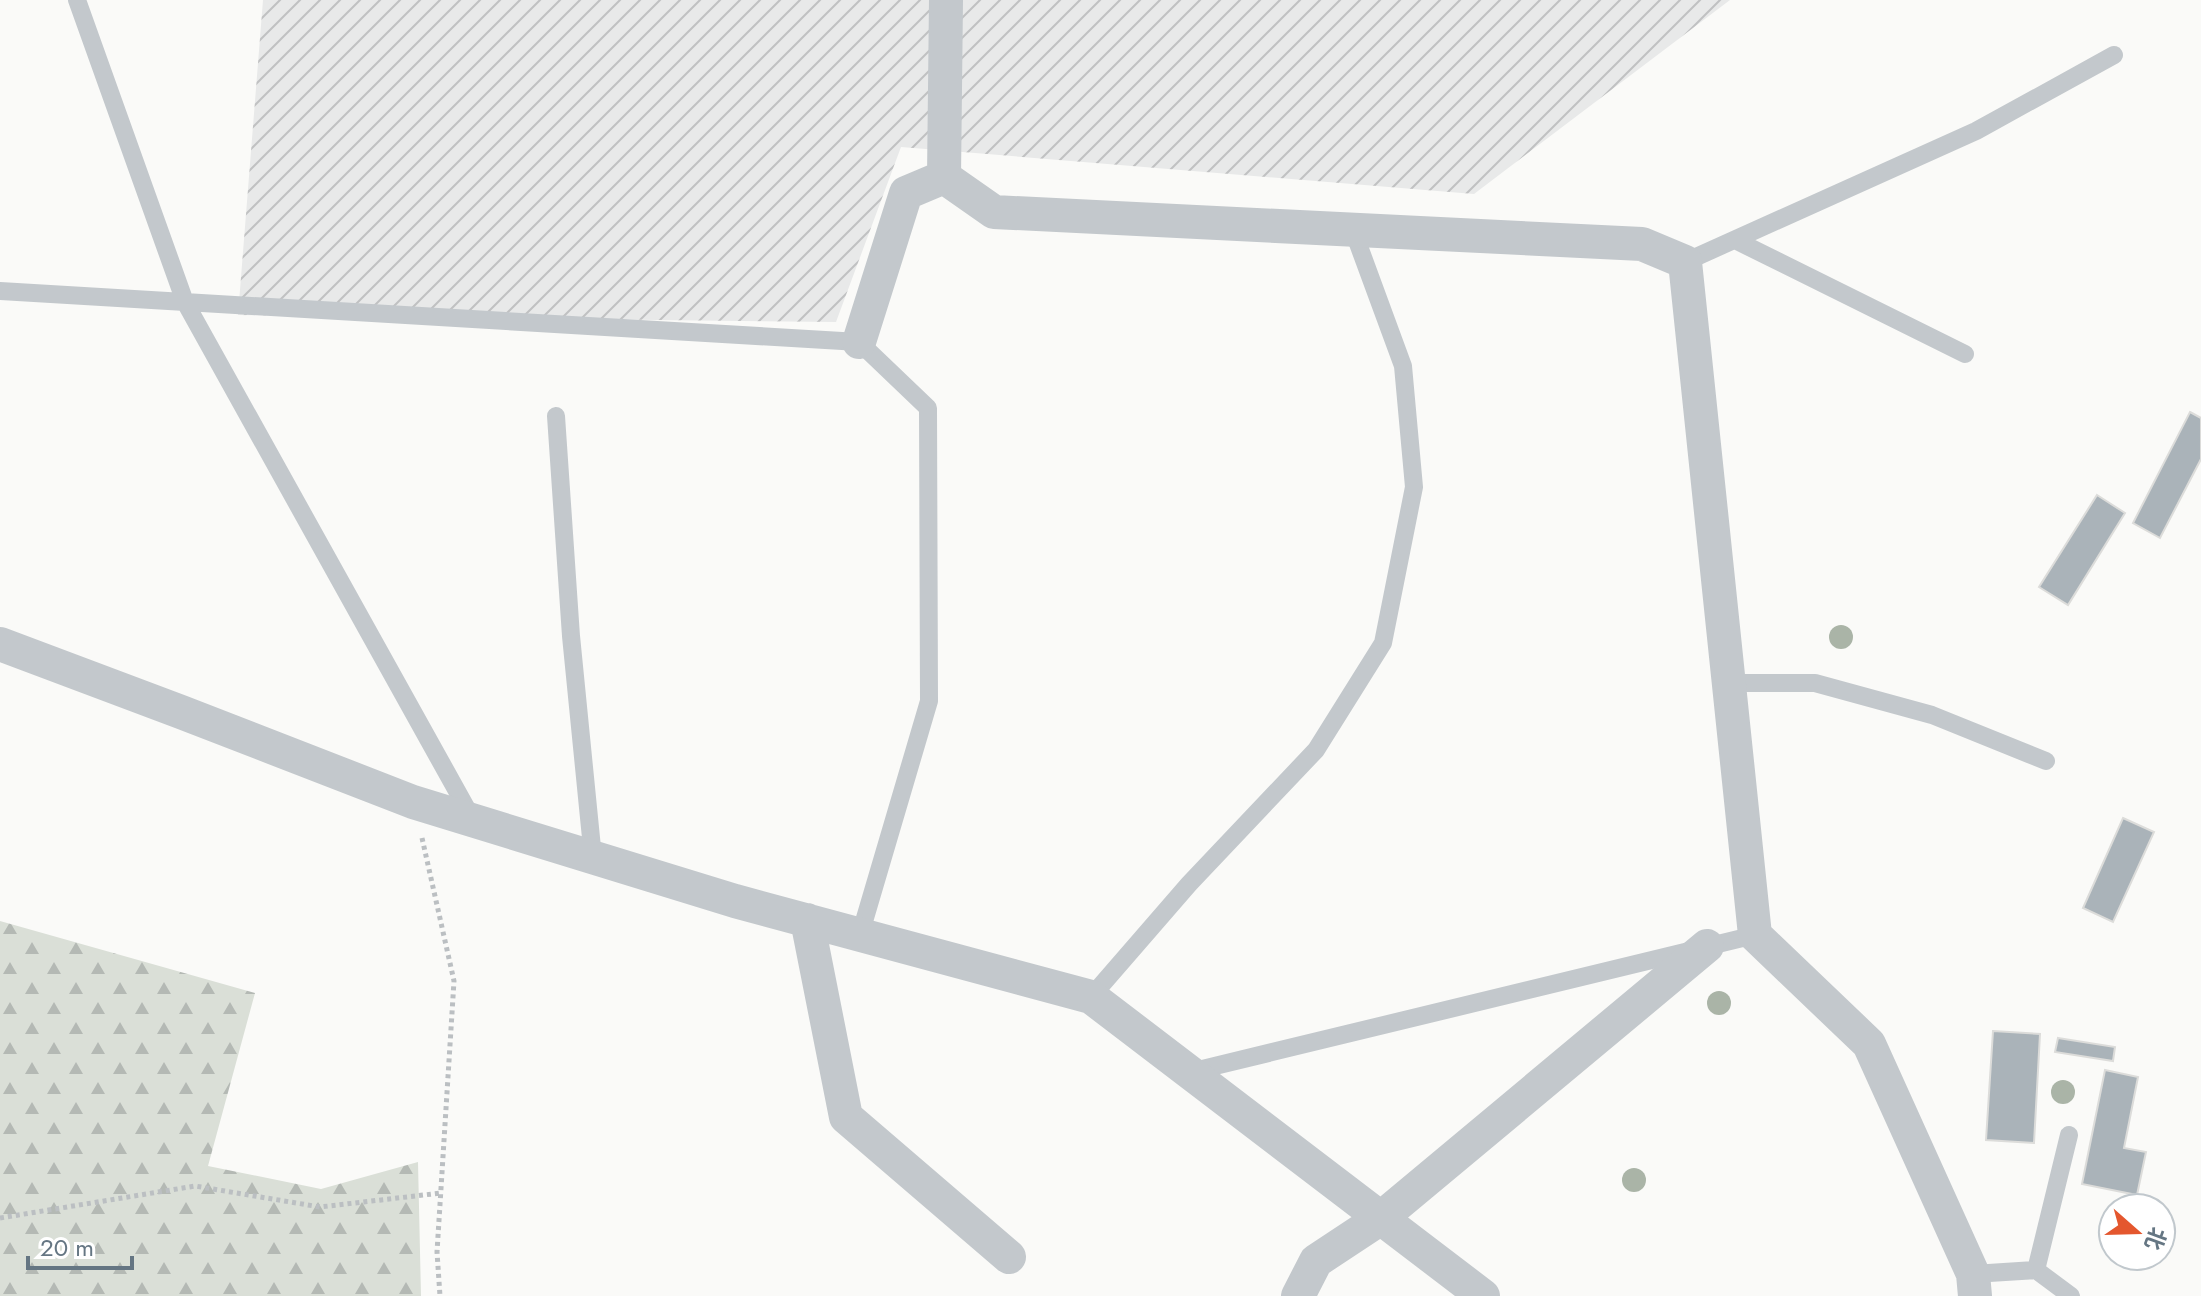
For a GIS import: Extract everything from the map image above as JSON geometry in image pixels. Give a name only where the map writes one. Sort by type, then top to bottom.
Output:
[{"type":"street","points":[[944,177],[946,0]]},
{"type":"street","points":[[944,177],[994,212],[1642,244],[1685,262],[1755,935],[1869,1044],[1974,1285]]},
{"type":"street","points":[[859,342],[906,193],[944,177]]},
{"type":"street","points":[[0,644],[413,802],[735,901],[1091,997],[1483,1296]]},
{"type":"street","points":[[807,920],[846,1117],[1009,1257]]},
{"type":"street","points":[[1298,1296],[1316,1261],[1381,1218],[1707,946]]},
{"type":"lane","points":[[77,0],[185,302],[474,821]]},
{"type":"lane","points":[[1685,262],[1976,131],[2114,55]]},
{"type":"lane","points":[[1091,997],[1189,884],[1316,750],[1383,643],[1414,487],[1403,366],[1353,230]]},
{"type":"lane","points":[[1735,240],[1965,354]]},
{"type":"lane","points":[[0,291],[859,342],[928,408],[929,655],[929,701],[860,935]]},
{"type":"lane","points":[[556,416],[571,636],[593,858]]},
{"type":"lane","points":[[1729,683],[1815,683],[1932,715],[2046,761]]},
{"type":"lane","points":[[1190,1072],[1755,935]]},
{"type":"lane","points":[[2036,1270],[2069,1135]]},
{"type":"lane","points":[[1974,1285],[2036,1270]]},
{"type":"lane","points":[[2036,1270],[2071,1296]]},
{"type":"path","points":[[413,802],[454,981],[437,1252],[440,1296]]},
{"type":"path","points":[[0,1218],[195,1186],[320,1207],[441,1193]]},
{"type":"shaded area","points":[[263,0],[1730,0],[1474,194],[901,147],[836,322],[238,315]]},
{"type":"green space","points":[[0,921],[255,993],[208,1166],[321,1189],[418,1162],[421,1296],[0,1296]]},
{"type":"building","points":[[2190,412],[2201,418],[2201,459],[2160,538],[2133,523]]},
{"type":"building","points":[[2097,495],[2125,513],[2068,605],[2039,587]]},
{"type":"building","points":[[2123,818],[2154,832],[2113,922],[2083,908]]},
{"type":"building","points":[[1993,1031],[2040,1034],[2034,1143],[1986,1140]]},
{"type":"building","points":[[2058,1038],[2115,1047],[2113,1061],[2055,1052]]},
{"type":"building","points":[[2105,1070],[2138,1077],[2124,1148],[2146,1152],[2138,1192],[2082,1184]]}]
